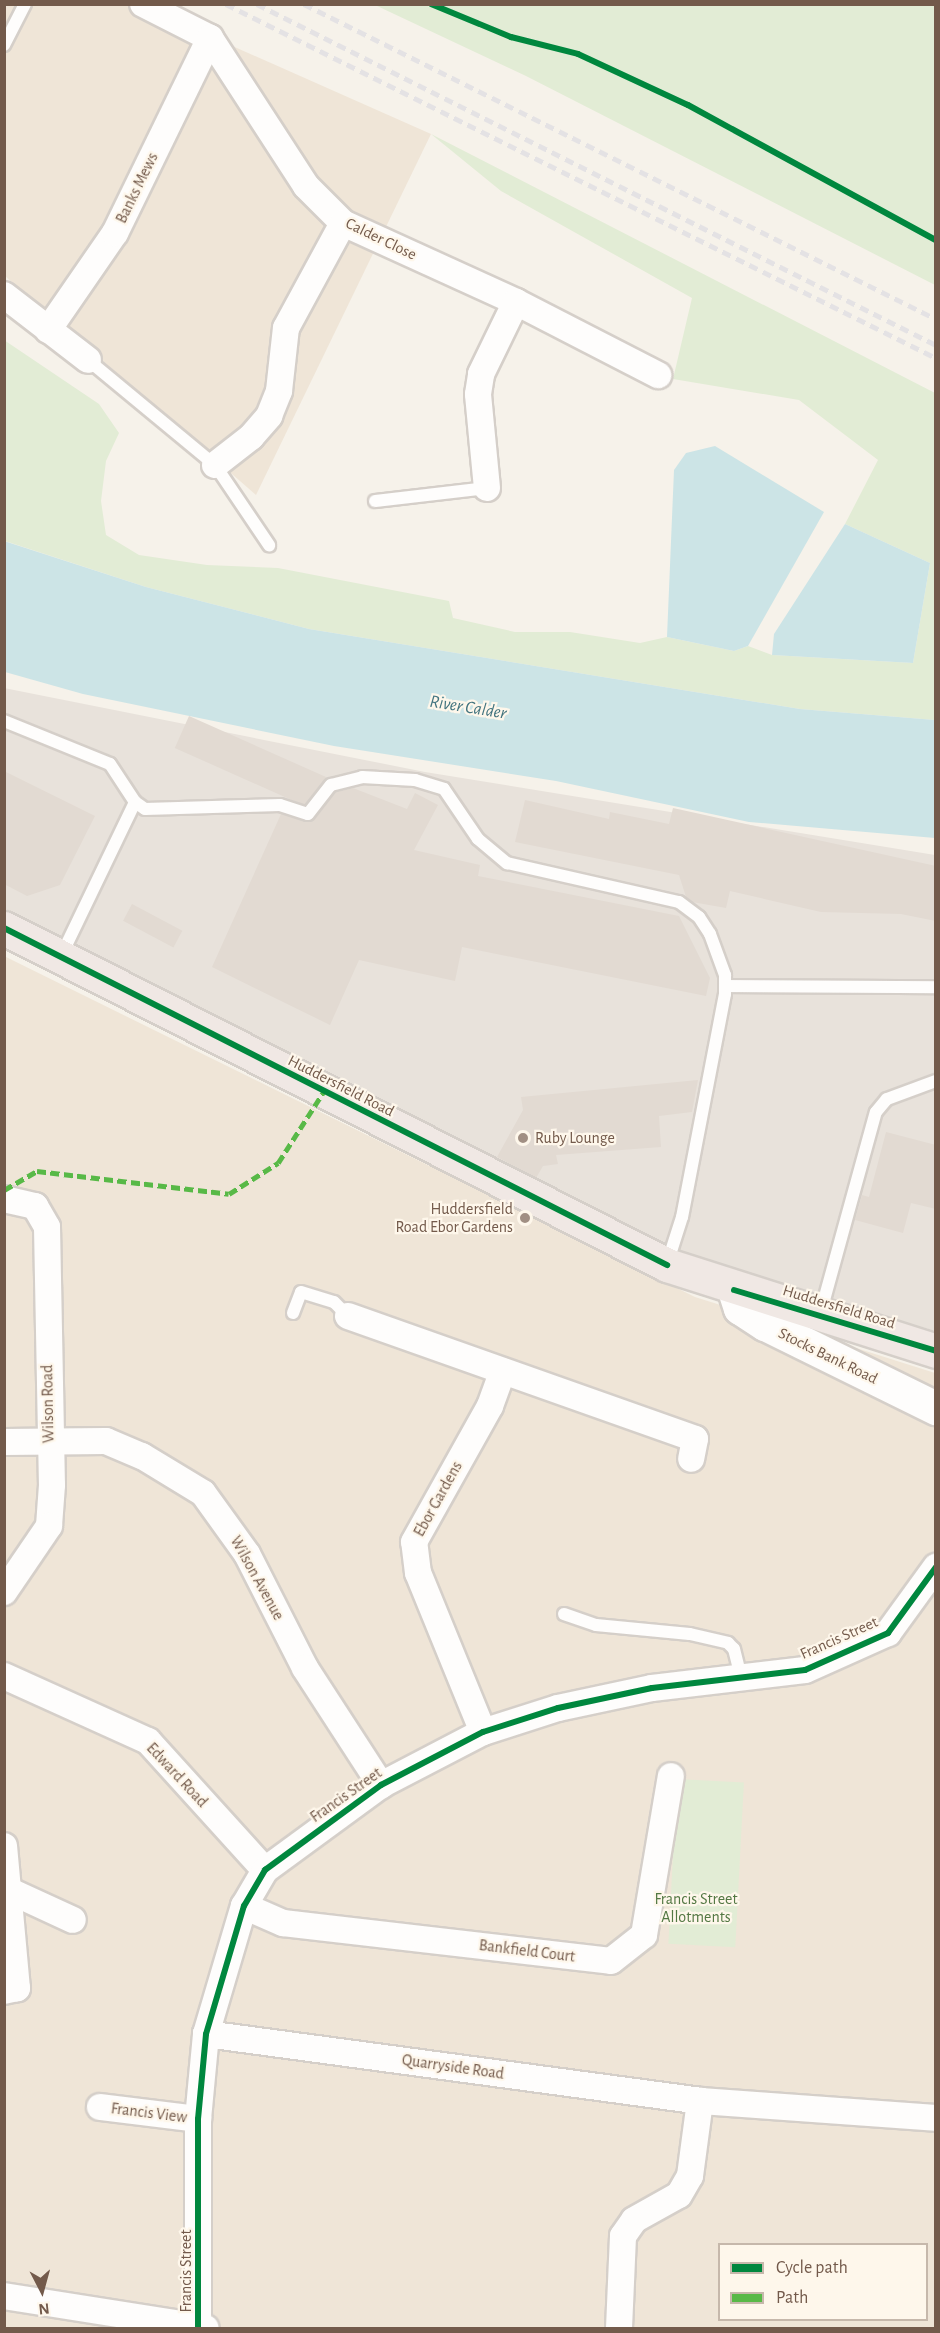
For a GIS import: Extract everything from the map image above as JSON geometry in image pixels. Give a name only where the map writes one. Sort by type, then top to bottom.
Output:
[{"type":"highway","name":"Huddersfield Road","points":[[4,928],[667,1265],[734,1290],[936,1351]]},
{"type":"street","name":"Calder Close","points":[[144,4],[210,38],[306,186],[343,223],[516,302],[658,375]]},
{"type":"street","name":"Banks Mews","points":[[48,330],[115,233],[210,38]]},
{"type":"street","points":[[214,465],[251,437],[268,416],[279,391],[286,328],[343,223]]},
{"type":"street","points":[[4,295],[88,360]]},
{"type":"street","points":[[487,488],[478,394],[481,374],[516,302]]},
{"type":"street","name":"Wilson Road","points":[[4,1199],[35,1206],[47,1227],[49,1526],[4,1592]]},
{"type":"street","name":"Stocks Bank Road","points":[[734,1290],[740,1308],[765,1324],[936,1408]]},
{"type":"street","points":[[348,1316],[695,1439],[691,1459]]},
{"type":"street","name":"Ebor Gardens","points":[[483,1732],[418,1573],[414,1542],[490,1406],[503,1371]]},
{"type":"street","name":"Wilson Avenue","points":[[4,1442],[48,1439],[106,1442],[142,1456],[203,1493],[247,1554],[305,1668],[381,1785]]},
{"type":"street","name":"Francis Street","points":[[201,2328],[198,2119],[206,2034],[244,1906],[265,1870],[381,1785],[483,1732],[558,1708],[652,1688],[805,1670],[888,1633],[936,1567]]},
{"type":"street","name":"Edward Road","points":[[4,1676],[148,1741],[265,1870]]},
{"type":"street","name":"Bankfield Court","points":[[244,1906],[283,1923],[611,1961],[644,1935],[671,1776]]},
{"type":"street","points":[[4,1846],[10,1891],[17,1988],[4,1991]]},
{"type":"street","points":[[10,1891],[73,1920]]},
{"type":"street","name":"Quarryside Road","points":[[206,2034],[700,2101],[936,2118]]},
{"type":"street","points":[[619,2328],[623,2236],[634,2220],[679,2195],[690,2176],[700,2101]]},
{"type":"street","name":"Francis View","points":[[100,2107],[198,2119]]},
{"type":"street","points":[[4,2296],[120,2323],[201,2328]]},
{"type":"lane","points":[[4,45],[25,4]]},
{"type":"lane","points":[[88,360],[214,465],[269,545]]},
{"type":"lane","points":[[375,501],[487,488]]},
{"type":"lane","points":[[4,721],[110,765],[135,802],[146,809],[280,805],[308,814],[331,785],[345,778],[415,780],[444,789],[478,839],[507,863],[679,902],[699,917],[710,933],[725,987],[682,1217],[667,1265]]},
{"type":"lane","points":[[61,958],[135,802]]},
{"type":"lane","points":[[725,987],[936,987]]},
{"type":"lane","points":[[820,1316],[876,1112],[887,1099],[936,1081]]},
{"type":"lane","points":[[293,1313],[301,1292],[334,1302],[348,1316]]},
{"type":"lane","points":[[564,1614],[596,1625],[679,1632],[728,1643],[734,1649],[741,1678]]},
{"type":"shaded area","points":[[4,5],[140,5],[431,134],[256,495],[5,276]]},
{"type":"shaded area","points":[[4,688],[425,772],[935,855],[935,1331],[687,1256],[5,909]]},
{"type":"shaded area","points":[[4,956],[695,1297],[935,1373],[935,2328],[5,2328]]},
{"type":"green space","points":[[375,5],[935,5],[935,285],[526,76]]},
{"type":"green space","points":[[431,134],[935,393],[935,720],[800,709],[309,629],[146,587],[5,541],[4,340],[99,404],[119,433],[106,461],[101,501],[106,535],[139,555],[207,565],[278,568],[449,601],[453,618],[515,632],[570,632],[640,643],[667,637],[734,651],[748,646],[772,655],[913,663],[930,563],[845,524],[878,460],[799,400],[673,379],[692,298],[501,191]]},
{"type":"green space","name":"Francis Street Allotments","points":[[677,1779],[744,1783],[735,1947],[668,1944]]},
{"type":"water","points":[[715,446],[824,512],[748,646],[734,651],[667,637],[674,470],[686,453]]},
{"type":"water","points":[[845,524],[930,563],[913,663],[772,655],[774,634]]},
{"type":"water","name":"River Calder","points":[[4,541],[146,587],[309,629],[800,709],[935,720],[935,838],[749,822],[556,781],[334,746],[83,694],[5,672]]},
{"type":"building","points":[[189,716],[326,777],[312,809],[175,748]]},
{"type":"building","points":[[4,771],[95,816],[60,885],[27,896],[4,884]]},
{"type":"building","points":[[353,788],[407,809],[415,793],[438,805],[414,850],[480,865],[478,876],[679,916],[710,978],[706,996],[462,947],[455,981],[359,960],[330,1025],[212,967],[281,814],[311,822],[336,792]]},
{"type":"building","points":[[525,800],[609,819],[610,812],[669,824],[673,808],[936,866],[936,921],[901,914],[821,912],[730,891],[726,908],[692,902],[686,897],[679,875],[515,842]]},
{"type":"building","points":[[132,904],[182,931],[173,948],[123,921]]},
{"type":"building","points":[[698,1080],[692,1112],[659,1116],[661,1147],[556,1155],[558,1164],[543,1166],[536,1178],[497,1157],[523,1110],[521,1097]]},
{"type":"building","points":[[886,1132],[936,1145],[936,1209],[911,1203],[903,1233],[855,1220],[862,1195],[869,1197]]},
{"type":"railway","points":[[226,4],[936,358]]},
{"type":"railway","points":[[257,4],[936,345]]},
{"type":"railway","points":[[304,4],[936,319]]},
{"type":"marked path","points":[[4,1190],[37,1171],[229,1194],[278,1163],[324,1091]]},
{"type":"cycle path","points":[[431,4],[511,37],[578,54],[688,105],[936,240]]},
{"type":"cycle path","points":[[4,928],[667,1265]]},
{"type":"cycle path","points":[[734,1290],[936,1351]]},
{"type":"cycle path","points":[[198,2328],[198,2119],[206,2034],[244,1906],[265,1870],[381,1785],[483,1732],[558,1708],[652,1688],[805,1670],[888,1633],[936,1567]]},
{"type":"place","name":"Ruby Lounge","points":[[523,1138]]},
{"type":"place","name":"Huddersfield Road Ebor Gardens","points":[[525,1218]]}]
